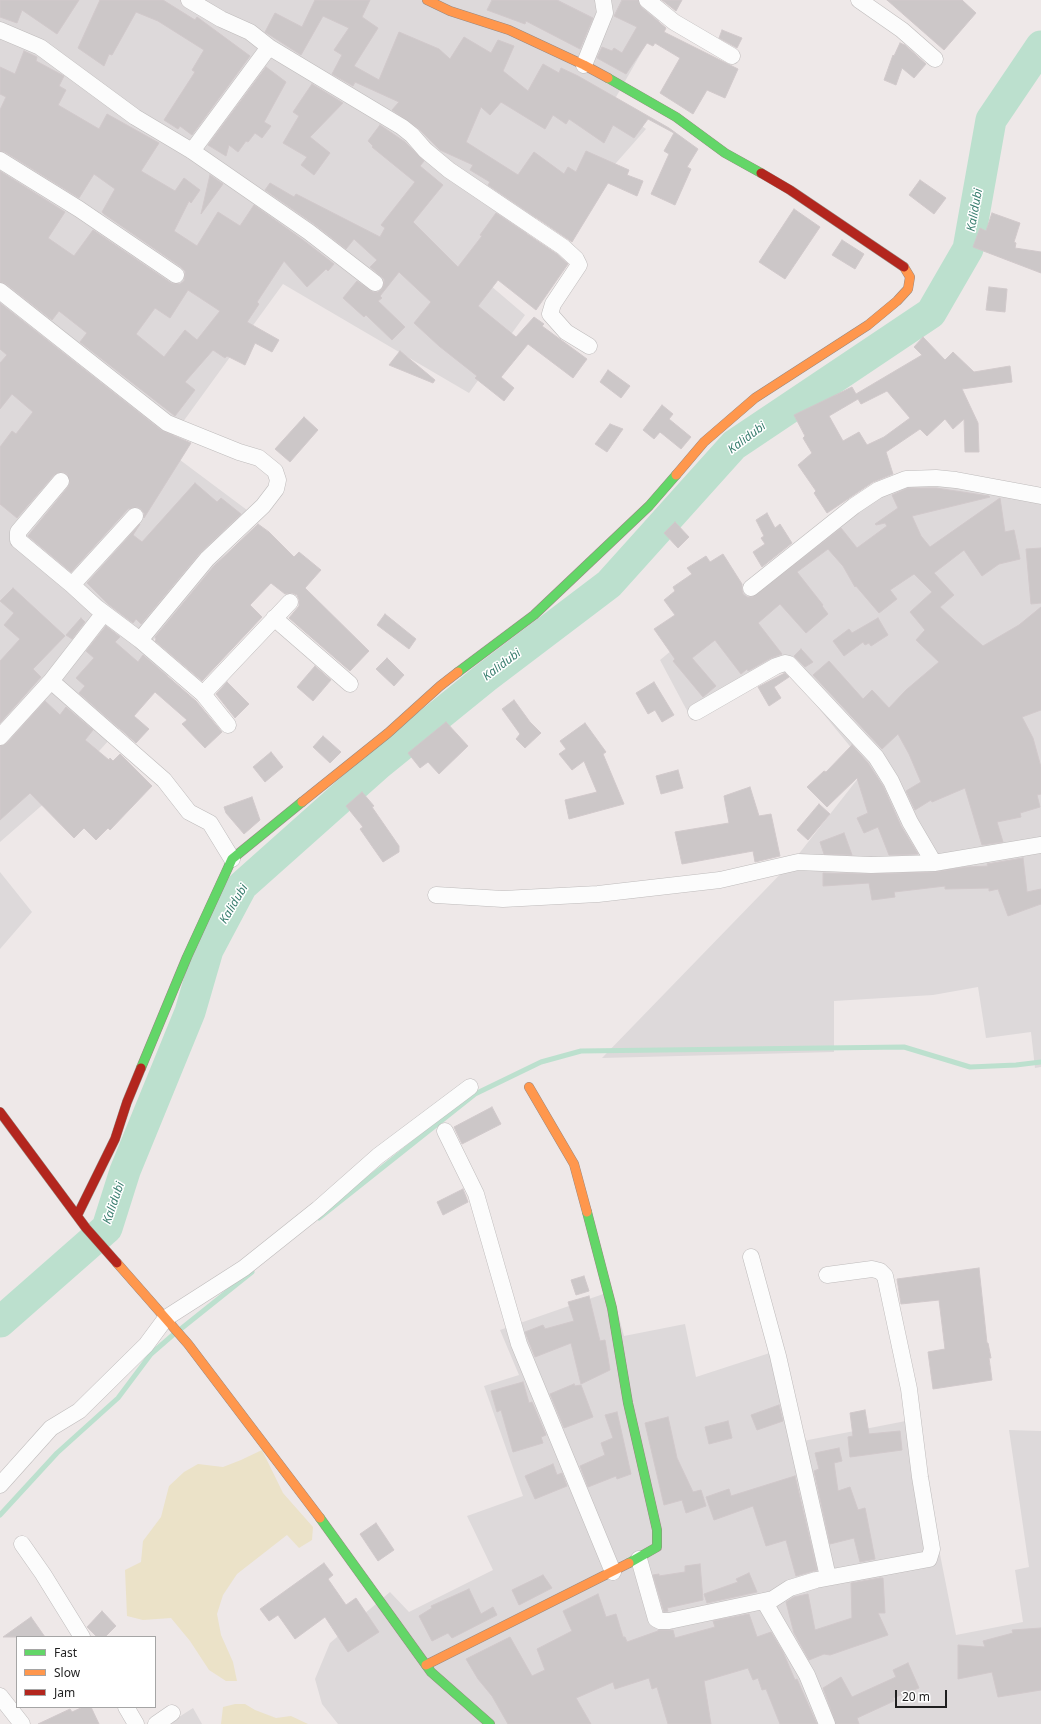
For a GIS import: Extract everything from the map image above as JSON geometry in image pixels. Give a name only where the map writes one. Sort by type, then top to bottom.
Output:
[{"type":"street","points":[[189,0],[221,19],[250,32],[269,48],[402,127],[412,135],[425,150],[449,170],[567,251],[576,259],[580,266],[553,304],[550,314],[566,332],[589,346]]},
{"type":"street","points":[[77,1216],[115,1138],[127,1102],[187,957],[232,859],[388,733],[440,686],[484,651],[534,616],[649,506],[704,442],[756,398],[868,325],[908,289],[910,278],[904,266],[790,190],[725,153],[676,117],[584,65],[509,30],[450,11],[427,0]]},
{"type":"street","points":[[584,65],[605,13],[603,0]]},
{"type":"street","points":[[647,0],[674,22],[732,56]]},
{"type":"street","points":[[860,0],[902,30],[935,59]]},
{"type":"street","points":[[0,30],[40,48],[135,117],[192,151],[309,232],[375,283]]},
{"type":"street","points":[[192,151],[269,48]]},
{"type":"street","points":[[0,160],[79,209],[176,275]]},
{"type":"street","points":[[0,291],[168,423],[239,452],[260,458],[275,471],[278,480],[276,489],[269,500],[207,559],[140,640]]},
{"type":"street","points":[[751,588],[854,506],[878,490],[906,479],[936,478],[956,480],[1041,496]]},
{"type":"street","points":[[61,481],[18,532],[18,540],[203,694],[228,725]]},
{"type":"street","points":[[72,585],[135,516]]},
{"type":"street","points":[[203,694],[290,602]]},
{"type":"street","points":[[0,737],[51,681],[104,613]]},
{"type":"street","points":[[274,618],[350,684]]},
{"type":"street","points":[[696,712],[776,666],[785,663],[789,664],[876,757],[891,781],[910,822],[934,864]]},
{"type":"street","points":[[51,681],[164,780],[188,812],[210,823],[232,859]]},
{"type":"street","points":[[436,895],[503,899],[598,894],[720,880],[798,862],[871,865],[934,864],[1041,845]]},
{"type":"street","points":[[0,1485],[51,1428],[79,1411],[169,1322],[244,1268],[318,1209],[378,1156],[470,1087]]},
{"type":"street","points":[[426,1665],[639,1559],[657,1547],[657,1530],[628,1403],[612,1308],[574,1164],[529,1087]]},
{"type":"street","points":[[0,1112],[103,1249],[188,1344],[303,1494],[431,1672],[490,1724]]},
{"type":"street","points":[[445,1131],[476,1194],[518,1344],[612,1572]]},
{"type":"street","points":[[751,1257],[778,1356],[828,1578]]},
{"type":"street","points":[[639,1559],[655,1615],[660,1621],[668,1621],[773,1599],[790,1588],[828,1578],[883,1566],[929,1559],[932,1549],[920,1477],[909,1389],[885,1276],[880,1271],[872,1269],[827,1275]]},
{"type":"street","points":[[22,1544],[43,1574],[81,1636]]},
{"type":"street","points":[[764,1601],[807,1675],[827,1724]]},
{"type":"street","points":[[0,1696],[22,1724]]},
{"type":"street","points":[[127,1708],[136,1724]]},
{"type":"street","points":[[156,1724],[172,1713]]},
{"type":"shaded area","points":[[0,0],[640,0],[664,13],[612,104],[646,129],[579,205],[556,189],[491,286],[525,315],[469,393],[283,284],[164,448],[255,516],[198,588],[151,643],[173,670],[79,773],[0,842]]},
{"type":"shaded area","points":[[918,474],[1041,489],[1041,1067],[1035,1068],[1031,1032],[986,1038],[978,987],[933,995],[834,1001],[834,1052],[602,1058],[794,860],[867,767],[807,694],[787,673],[780,673],[692,720],[660,660],[747,588],[812,531]]},
{"type":"shaded area","points":[[0,872],[32,912],[0,949]]},
{"type":"shaded area","points":[[612,1291],[624,1336],[685,1324],[696,1377],[782,1349],[803,1441],[916,1419],[928,1494],[956,1635],[1023,1622],[1015,1570],[1029,1567],[1009,1430],[1041,1431],[1041,1724],[338,1724],[322,1704],[315,1679],[330,1643],[390,1592],[409,1612],[493,1570],[467,1516],[523,1496],[484,1386],[519,1375],[500,1330]]},
{"type":"shaded area","points":[[262,1450],[283,1493],[313,1527],[312,1540],[299,1548],[287,1535],[237,1574],[223,1595],[217,1614],[221,1635],[233,1662],[237,1681],[226,1681],[209,1670],[190,1641],[171,1618],[143,1620],[127,1616],[125,1570],[141,1562],[143,1541],[161,1517],[169,1486],[184,1472],[198,1464],[223,1467]]},
{"type":"shaded area","points":[[235,1704],[245,1704],[255,1710],[276,1718],[291,1716],[308,1724],[221,1724],[223,1707]]},
{"type":"shaded area","points":[[193,1708],[202,1724],[168,1724]]},
{"type":"building","points":[[0,0],[79,0],[57,34],[22,10],[17,23],[0,17]]},
{"type":"building","points":[[100,0],[163,0],[195,20],[197,17],[250,56],[192,135],[180,126],[178,129],[164,120],[195,72],[192,70],[204,50],[158,21],[136,12],[112,55],[109,54],[104,66],[78,48]]},
{"type":"building","points":[[315,0],[370,0],[362,17],[378,28],[354,66],[379,80],[399,32],[439,49],[450,59],[464,37],[491,53],[498,40],[514,46],[503,71],[528,91],[543,64],[559,73],[561,68],[578,76],[669,128],[698,149],[687,167],[691,169],[675,205],[651,194],[669,154],[664,151],[674,133],[648,119],[634,138],[613,125],[604,143],[569,119],[566,124],[553,115],[545,129],[501,102],[490,115],[481,107],[466,142],[518,175],[534,152],[564,174],[568,167],[576,172],[586,151],[629,170],[627,175],[643,181],[637,196],[608,183],[572,242],[488,185],[490,182],[470,170],[473,165],[440,150],[418,128],[392,110],[399,102],[355,82],[353,86],[332,74],[342,55],[334,50],[349,28],[323,16],[301,55],[265,32],[275,13],[302,27]]},
{"type":"building","points":[[492,0],[557,0],[593,18],[580,49],[526,21],[525,24],[487,10]]},
{"type":"building","points":[[622,0],[638,0],[641,7],[666,28],[664,32],[738,69],[725,98],[707,90],[693,114],[660,93],[680,58],[655,43],[653,46],[647,43],[626,74],[597,58],[602,47],[612,51],[614,48],[622,53],[637,27],[614,16]]},
{"type":"building","points":[[662,0],[682,0],[676,11]]},
{"type":"building","points":[[887,0],[962,0],[976,13],[944,50]]},
{"type":"building","points":[[722,30],[742,38],[737,48],[719,38]]},
{"type":"building","points":[[900,43],[905,45],[926,64],[914,78],[902,68],[896,85],[884,80],[893,55],[894,56]]},
{"type":"building","points":[[24,51],[37,57],[36,61],[64,76],[59,86],[66,90],[58,105],[99,129],[107,114],[159,143],[141,171],[175,191],[184,178],[200,190],[191,203],[189,201],[174,231],[197,246],[218,212],[240,226],[254,205],[334,264],[328,271],[326,269],[307,287],[284,261],[257,302],[259,304],[247,322],[279,340],[272,352],[255,343],[245,365],[227,356],[225,358],[213,350],[185,382],[195,390],[175,416],[80,342],[87,333],[59,311],[52,320],[6,284],[0,282],[0,171],[65,212],[48,238],[74,256],[93,230],[171,283],[180,284],[184,281],[185,276],[185,271],[181,267],[102,212],[115,189],[94,174],[79,198],[5,152],[0,151],[0,110],[6,97],[0,94],[0,67],[15,74]],"holes":[[[188,290],[220,311],[197,340],[185,330],[164,357],[136,334],[155,308],[170,318]]]},
{"type":"building","points":[[266,67],[286,82],[264,122],[271,126],[262,138],[255,133],[248,142],[246,141],[238,152],[229,145],[226,156],[208,145]]},
{"type":"building","points":[[312,84],[343,103],[310,137],[330,153],[314,175],[301,165],[307,157],[283,143],[299,116],[293,112]]},
{"type":"building","points":[[380,125],[405,142],[424,161],[420,166],[443,185],[413,222],[458,267],[482,236],[480,235],[496,213],[557,254],[568,264],[536,310],[498,280],[478,306],[516,337],[534,317],[544,324],[542,326],[587,359],[573,378],[528,344],[501,377],[514,388],[504,401],[475,378],[477,376],[439,346],[414,323],[431,302],[399,272],[380,296],[382,298],[378,301],[405,327],[392,340],[366,315],[364,317],[343,298],[357,281],[373,292],[378,292],[382,289],[384,279],[370,267],[377,260],[354,239],[346,249],[314,224],[265,190],[270,183],[294,197],[296,194],[380,237],[385,228],[381,225],[415,182],[372,147],[373,146],[368,141]]},
{"type":"building","points":[[210,175],[223,184],[201,214]]},
{"type":"building","points":[[920,180],[946,198],[934,214],[909,195]]},
{"type":"building","points":[[794,209],[820,227],[785,279],[759,262]]},
{"type":"building","points":[[992,213],[1020,223],[1014,242],[1016,243],[1015,248],[1041,252],[1041,273],[973,247],[980,228],[986,231]]},
{"type":"building","points":[[842,240],[864,254],[855,269],[832,255]]},
{"type":"building","points":[[989,287],[1007,289],[1005,312],[986,310]]},
{"type":"building","points":[[0,303],[161,430],[191,443],[144,518],[144,513],[141,509],[137,507],[128,509],[71,572],[28,536],[68,487],[70,482],[67,474],[62,472],[54,475],[17,518],[0,504],[0,447],[12,431],[16,434],[33,412],[12,394],[0,409],[0,363],[7,355],[0,349]]},
{"type":"building","points":[[923,337],[945,360],[953,352],[974,372],[1010,366],[1012,382],[962,389],[978,423],[979,452],[965,452],[964,419],[953,429],[945,419],[927,436],[920,429],[886,452],[893,474],[873,482],[827,513],[814,493],[816,491],[798,465],[812,453],[803,438],[805,436],[794,415],[852,387],[856,394],[922,355],[914,347]],"holes":[[[887,391],[910,418],[884,437],[867,445],[859,432],[843,441],[829,416],[858,399],[861,404]]]},
{"type":"building","points":[[400,351],[435,380],[433,383],[389,365]]},
{"type":"building","points":[[608,370],[630,386],[621,398],[600,382]]},
{"type":"building","points":[[662,405],[673,414],[669,419],[691,437],[681,449],[660,432],[654,439],[643,430]]},
{"type":"building","points":[[304,417],[318,430],[290,462],[275,449]]},
{"type":"building","points":[[610,424],[623,429],[607,452],[595,444]]},
{"type":"building","points":[[195,483],[217,502],[221,498],[241,514],[200,553],[141,624],[136,619],[133,623],[108,604],[87,583],[140,524],[133,535],[142,542]]},
{"type":"building","points":[[908,488],[936,488],[990,497],[912,516],[921,536],[930,547],[1000,498],[1005,532],[1014,530],[1020,559],[999,564],[982,576],[964,550],[934,573],[954,595],[940,607],[956,622],[983,646],[1019,625],[1041,607],[1041,710],[1022,717],[1033,738],[1041,767],[1041,794],[1037,795],[1040,807],[1020,813],[1021,817],[997,822],[1003,842],[982,845],[965,788],[932,802],[931,800],[915,810],[906,791],[921,782],[909,754],[898,734],[882,749],[813,675],[829,661],[863,699],[872,690],[889,708],[906,690],[939,662],[916,640],[925,630],[910,612],[932,592],[914,574],[890,590],[897,599],[879,613],[856,586],[855,587],[843,566],[828,549],[797,572],[823,605],[822,606],[828,614],[806,633],[780,604],[758,623],[782,654],[771,658],[748,671],[747,669],[741,674],[715,640],[692,658],[716,686],[703,697],[673,661],[675,659],[654,629],[675,615],[664,600],[675,591],[673,587],[692,574],[687,568],[706,556],[710,562],[723,554],[742,584],[743,594],[747,597],[753,597],[841,528],[857,548],[887,526],[885,523],[875,524],[898,508],[892,495]]},
{"type":"building","points":[[767,513],[775,528],[780,524],[792,543],[762,567],[753,552],[765,544],[761,538],[764,536],[756,520]]},
{"type":"building","points":[[675,522],[689,537],[678,548],[664,533]]},
{"type":"building","points":[[258,524],[269,532],[294,557],[299,552],[321,570],[305,588],[369,651],[350,671],[289,618],[299,606],[297,595],[292,593],[285,594],[271,583],[250,605],[262,617],[202,681],[155,641],[155,637],[214,566]]},
{"type":"building","points":[[1041,548],[1041,603],[1031,604],[1026,549]]},
{"type":"building","points":[[13,588],[65,636],[33,669],[41,677],[0,723],[0,661],[20,639],[4,625],[14,613],[0,601]]},
{"type":"building","points":[[385,614],[416,639],[409,649],[377,625]]},
{"type":"building","points":[[81,618],[85,622],[72,639],[66,635]]},
{"type":"building","points":[[878,618],[888,635],[871,646],[869,643],[865,645],[863,642],[844,656],[833,641],[849,629],[852,633]]},
{"type":"building","points":[[106,626],[120,637],[115,642],[138,662],[143,655],[196,701],[222,732],[205,748],[182,724],[187,720],[155,692],[134,716],[149,729],[136,743],[79,693],[85,686],[76,678],[94,658],[86,651]]},
{"type":"building","points":[[801,649],[813,662],[805,667],[794,656]]},
{"type":"building","points":[[387,658],[404,675],[394,686],[376,669]]},
{"type":"building","points":[[315,666],[331,680],[313,701],[297,687]]},
{"type":"building","points":[[785,673],[789,677],[774,687],[781,698],[769,706],[758,687]]},
{"type":"building","points":[[227,682],[249,704],[235,718],[216,694]]},
{"type":"building","points":[[654,682],[674,715],[662,722],[655,710],[648,714],[636,693]]},
{"type":"building","points":[[514,700],[530,722],[541,733],[525,748],[516,739],[520,734],[502,709]]},
{"type":"building","points":[[45,701],[60,715],[66,707],[93,730],[85,740],[109,760],[110,758],[113,761],[120,754],[152,786],[110,830],[108,828],[96,840],[84,828],[74,838],[30,793],[0,820],[0,746],[7,743]]},
{"type":"building","points":[[446,722],[468,746],[439,774],[428,762],[420,768],[408,753]]},
{"type":"building","points":[[585,723],[606,752],[603,754],[624,804],[569,819],[565,800],[597,792],[584,761],[572,770],[559,754],[566,749],[560,741]]},
{"type":"building","points":[[323,736],[341,752],[330,763],[313,747]]},
{"type":"building","points":[[852,745],[868,763],[883,786],[901,826],[918,854],[889,855],[878,827],[864,833],[857,818],[868,813],[857,778],[827,807],[807,787],[824,771],[826,772]]},
{"type":"building","points":[[271,752],[283,767],[265,782],[253,767]]},
{"type":"building","points":[[678,770],[683,788],[661,794],[656,776]]},
{"type":"building","points":[[750,787],[759,816],[771,814],[780,856],[755,862],[753,851],[682,864],[675,832],[729,823],[724,796]]},
{"type":"building","points":[[362,792],[374,806],[372,807],[399,846],[399,852],[383,862],[360,829],[363,827],[346,806]]},
{"type":"building","points":[[252,797],[260,820],[244,834],[226,813],[224,807]]},
{"type":"building","points":[[819,804],[830,814],[808,840],[797,830]]},
{"type":"building","points":[[844,833],[852,855],[824,854],[820,842]]},
{"type":"building","points":[[1023,858],[1027,892],[1041,889],[1041,904],[1008,916],[998,889],[989,891],[989,888],[945,889],[945,886],[894,892],[895,897],[872,900],[869,883],[823,886],[823,873],[871,874],[934,872],[967,867],[988,866],[987,864]]},
{"type":"building","points":[[492,1107],[501,1124],[462,1144],[454,1127]]},
{"type":"building","points":[[463,1189],[468,1202],[443,1215],[437,1202]]},
{"type":"building","points":[[979,1268],[987,1343],[991,1358],[989,1358],[992,1380],[933,1389],[928,1352],[945,1349],[939,1300],[901,1304],[897,1279]]},
{"type":"building","points":[[584,1276],[589,1291],[576,1295],[571,1280]]},
{"type":"building","points":[[589,1296],[600,1341],[605,1340],[610,1370],[581,1384],[571,1343],[535,1357],[525,1332],[543,1325],[545,1329],[574,1321],[568,1302]]},
{"type":"building","points":[[523,1382],[529,1403],[532,1402],[546,1435],[541,1437],[543,1443],[513,1452],[501,1410],[497,1412],[491,1391]]},
{"type":"building","points":[[574,1384],[575,1386],[581,1385],[593,1417],[564,1428],[550,1394]]},
{"type":"building","points":[[779,1405],[783,1421],[757,1430],[751,1415]]},
{"type":"building","points":[[865,1410],[869,1434],[900,1431],[902,1450],[850,1457],[848,1437],[853,1436],[850,1413]]},
{"type":"building","points":[[617,1412],[631,1474],[617,1479],[616,1476],[588,1487],[580,1466],[605,1455],[601,1443],[613,1438],[605,1415]]},
{"type":"building","points":[[668,1417],[677,1458],[693,1492],[701,1490],[706,1506],[686,1513],[682,1500],[664,1505],[645,1423]]},
{"type":"building","points":[[728,1421],[732,1438],[709,1444],[705,1427]]},
{"type":"building","points":[[839,1448],[842,1461],[834,1463],[838,1491],[850,1487],[858,1510],[865,1508],[875,1559],[860,1562],[854,1538],[830,1544],[814,1471],[819,1469],[815,1453]]},
{"type":"building","points":[[553,1464],[557,1475],[562,1473],[567,1486],[535,1499],[525,1476]]},
{"type":"building","points":[[795,1476],[817,1570],[796,1576],[786,1540],[766,1546],[753,1506],[714,1520],[706,1497],[729,1489],[731,1496]]},
{"type":"building","points":[[376,1523],[394,1550],[378,1561],[360,1534]]},
{"type":"building","points":[[324,1563],[333,1575],[328,1579],[346,1605],[356,1598],[379,1632],[348,1652],[325,1617],[295,1639],[278,1615],[269,1621],[260,1609]]},
{"type":"building","points":[[700,1564],[703,1600],[667,1608],[668,1611],[664,1612],[653,1575],[659,1574],[659,1576],[685,1572],[685,1566]]},
{"type":"building","points":[[749,1573],[757,1592],[707,1603],[704,1594],[738,1582],[736,1579]]},
{"type":"building","points":[[543,1575],[552,1588],[519,1605],[512,1590]]},
{"type":"building","points":[[883,1578],[885,1613],[878,1613],[888,1635],[830,1655],[824,1654],[809,1660],[794,1633],[786,1602],[794,1597],[808,1594],[815,1630],[852,1618],[851,1583]]},
{"type":"building","points":[[469,1589],[481,1614],[493,1607],[497,1615],[452,1638],[448,1633],[432,1641],[419,1616],[432,1608],[431,1606]]},
{"type":"building","points":[[598,1594],[606,1617],[616,1614],[623,1637],[625,1637],[627,1642],[658,1630],[673,1630],[675,1638],[715,1627],[713,1621],[749,1614],[757,1637],[771,1632],[783,1652],[795,1680],[797,1679],[817,1724],[780,1724],[766,1689],[762,1690],[758,1678],[753,1680],[748,1668],[704,1681],[711,1724],[668,1724],[657,1687],[652,1689],[649,1678],[615,1689],[613,1682],[576,1698],[591,1724],[508,1724],[492,1696],[478,1679],[466,1659],[510,1637],[532,1676],[545,1670],[537,1649],[572,1631],[563,1611]]},
{"type":"building","points":[[102,1611],[116,1626],[106,1636],[96,1636],[87,1627]]},
{"type":"building","points":[[31,1617],[44,1636],[16,1636],[3,1637]]},
{"type":"building","points":[[1041,1628],[1041,1690],[998,1697],[992,1672],[958,1679],[958,1645],[985,1647],[983,1641],[1013,1633],[1012,1630]]},
{"type":"building","points":[[908,1663],[919,1688],[893,1698],[894,1701],[857,1718],[859,1724],[836,1724],[823,1688],[841,1677],[852,1697],[896,1677],[893,1670]]},
{"type":"building","points":[[81,1708],[91,1708],[99,1724],[38,1724],[70,1709],[72,1712]]},
{"type":"waterway","name":"Kalidubi","points":[[0,1322],[107,1228],[125,1171],[190,1012],[208,950],[242,886],[379,764],[485,678],[609,584],[734,445],[931,313],[968,249],[991,120],[1041,46]]},
{"type":"waterway","points":[[319,1218],[475,1094],[541,1062],[581,1051],[904,1047],[970,1067],[1016,1065],[1041,1062]]},
{"type":"waterway","points":[[182,1328],[252,1272]]},
{"type":"waterway","points":[[0,1515],[57,1453],[118,1398],[151,1354],[174,1334]]},
{"type":"traffic: fast","points":[[608,78],[676,117],[725,153],[761,173]]},
{"type":"traffic: fast","points":[[458,672],[534,615],[649,506],[676,475]]},
{"type":"traffic: fast","points":[[141,1068],[187,957],[232,859],[302,802]]},
{"type":"traffic: fast","points":[[587,1212],[612,1308],[628,1403],[657,1530],[657,1547],[629,1563]]},
{"type":"traffic: fast","points":[[320,1518],[431,1672],[490,1724]]},
{"type":"traffic: slow","points":[[427,0],[450,11],[509,30],[584,65],[608,78]]},
{"type":"traffic: slow","points":[[676,475],[704,442],[755,398],[868,325],[897,301],[908,289],[910,277],[904,267]]},
{"type":"traffic: slow","points":[[302,802],[388,733],[440,686],[458,672]]},
{"type":"traffic: slow","points":[[529,1087],[574,1164],[587,1212]]},
{"type":"traffic: slow","points":[[117,1263],[188,1344],[320,1518]]},
{"type":"traffic: slow","points":[[426,1665],[629,1563]]},
{"type":"traffic: jam","points":[[761,173],[790,190],[904,267]]},
{"type":"traffic: jam","points":[[77,1216],[115,1139],[127,1102],[141,1068]]},
{"type":"traffic: jam","points":[[0,1112],[86,1228],[117,1263]]}]
